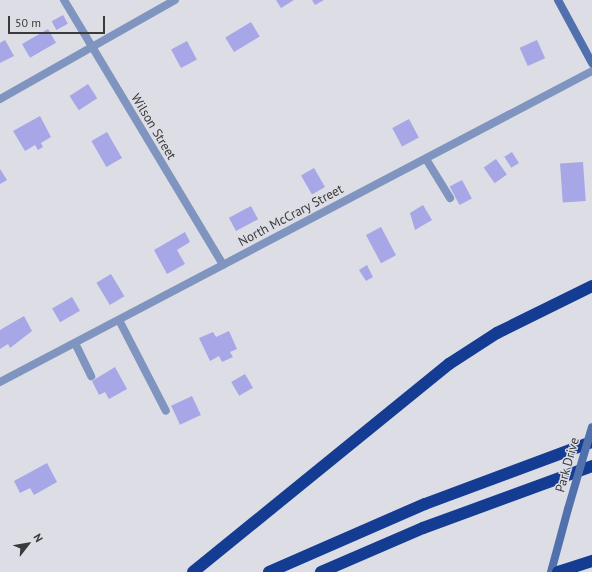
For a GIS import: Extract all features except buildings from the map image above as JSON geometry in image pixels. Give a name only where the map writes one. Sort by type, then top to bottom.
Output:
[{"type":"highway","points":[[193,572],[449,364],[497,333],[592,286]]},
{"type":"highway","points":[[269,572],[425,504],[592,442]]},
{"type":"highway","points":[[321,572],[423,528],[592,466]]},
{"type":"highway","points":[[558,572],[592,561]]},
{"type":"main road","points":[[558,0],[592,62]]},
{"type":"main road","name":"Park Drive","points":[[551,572],[592,427]]},
{"type":"street","name":"Wilson Street","points":[[64,0],[223,265]]},
{"type":"street","points":[[0,99],[91,46],[175,0]]},
{"type":"street","name":"North McCrary Street","points":[[0,382],[592,71]]},
{"type":"street","points":[[426,159],[450,198]]},
{"type":"street","points":[[119,320],[166,411]]},
{"type":"street","points":[[75,343],[92,376]]}]
